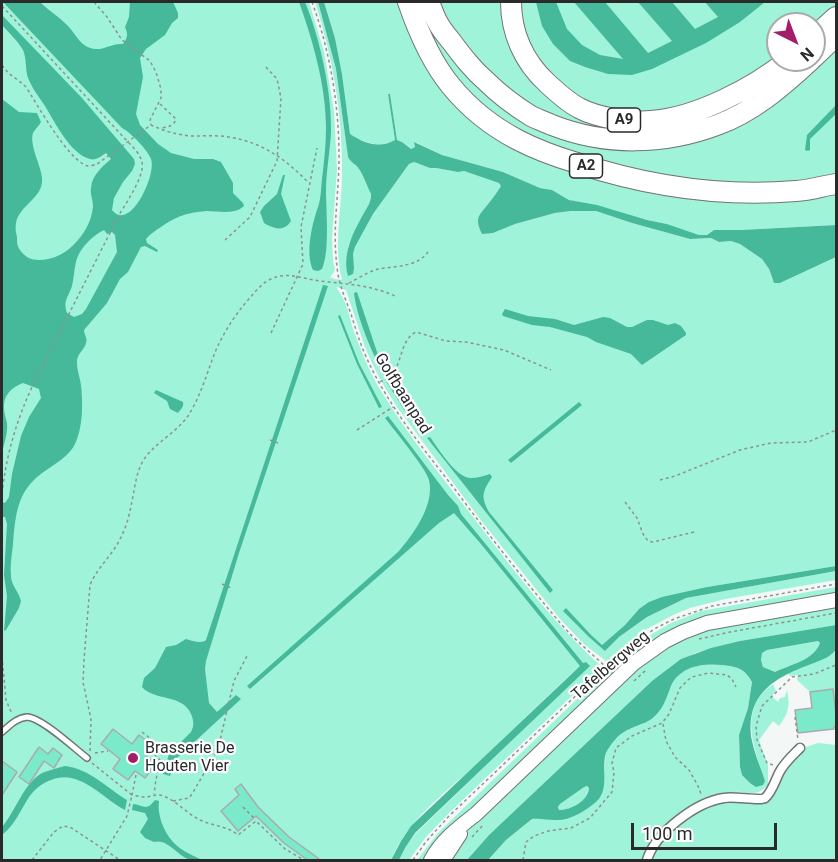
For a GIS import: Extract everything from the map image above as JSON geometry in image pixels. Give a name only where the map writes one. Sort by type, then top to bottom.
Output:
[{"type":"highway","name":"A2","points":[[408,2],[418,31],[436,65],[451,86],[493,125],[543,152],[611,174],[670,186],[731,193],[797,191],[837,184]]},
{"type":"highway","name":"A2","points":[[429,2],[438,25],[469,66],[500,94],[532,117],[568,131],[596,137],[653,140],[686,135],[719,125],[742,114],[798,72]]},
{"type":"highway","name":"A9","points":[[511,2],[514,27],[522,50],[539,76],[579,108],[602,117],[645,122],[682,116],[717,103],[772,72]]},
{"type":"street","name":"Tafelbergweg","points":[[443,861],[455,842],[634,663],[665,641],[707,623],[837,600]]},
{"type":"street","points":[[647,861],[654,844],[665,832],[704,805],[724,798],[763,799],[782,768],[800,748]]},
{"type":"street","name":"Tafelbergweg","points":[[431,861],[436,850],[448,836],[483,816]]},
{"type":"lane","points":[[2,732],[15,721],[27,717],[40,722],[87,758]]},
{"type":"path","points":[[94,2],[107,16],[122,40],[150,61],[156,72],[161,98],[150,120],[151,125]]},
{"type":"path","name":"Golfbaanpad","points":[[312,2],[328,57],[336,110],[339,154],[335,244],[337,268],[364,352],[394,406],[482,526],[572,636],[606,667],[448,817],[425,843],[413,861]]},
{"type":"path","points":[[2,6],[138,153],[142,164],[141,174],[21,411],[11,441],[2,494]]},
{"type":"path","points":[[2,65],[8,75],[26,87],[66,148],[80,162],[88,166],[97,164],[151,125]]},
{"type":"path","points":[[225,240],[250,217],[277,161],[281,98],[277,79],[267,67]]},
{"type":"path","points":[[159,128],[172,125],[176,118],[160,104]]},
{"type":"path","points":[[151,125],[179,134],[229,137],[252,142],[277,155],[309,183]]},
{"type":"path","points":[[271,333],[303,264],[301,226],[316,148]]},
{"type":"path","points":[[348,284],[371,271],[408,266],[425,257],[428,252]]},
{"type":"path","points":[[108,751],[90,754],[91,719],[83,682],[90,585],[122,537],[143,460],[174,433],[188,417],[217,348],[237,315],[256,291],[270,279],[281,275],[340,282],[381,290],[395,297]]},
{"type":"path","points":[[379,382],[391,376],[408,339],[416,332],[447,341],[466,342],[504,351],[551,370]]},
{"type":"path","points":[[357,430],[394,406]]},
{"type":"path","points":[[660,480],[740,450],[771,443],[808,442],[837,430]]},
{"type":"path","points":[[270,440],[278,442]]},
{"type":"path","points":[[625,502],[637,518],[642,534],[648,541],[694,532]]},
{"type":"path","points":[[222,585],[231,588]]},
{"type":"path","points":[[693,641],[708,636],[837,613]]},
{"type":"path","points":[[172,801],[189,798],[218,749],[234,681],[248,654]]},
{"type":"path","points":[[2,656],[6,700],[15,721]]},
{"type":"path","points":[[782,768],[767,763],[757,740],[756,726],[762,706],[792,677],[814,674],[837,665]]},
{"type":"path","points":[[632,682],[651,666]]},
{"type":"path","points":[[524,861],[526,842],[534,836],[548,831],[571,828],[590,818],[612,792],[614,772],[612,763],[616,748],[632,736],[662,723],[669,714],[680,688],[692,677],[708,673],[727,675],[736,687]]},
{"type":"path","points":[[795,717],[800,748]]},
{"type":"path","points":[[662,723],[666,741],[675,757],[689,770],[698,786],[704,805]]},
{"type":"path","points":[[142,732],[158,746],[155,756],[160,760],[160,765],[154,795]]},
{"type":"path","points":[[87,758],[132,795],[146,797],[160,795],[201,820],[227,828],[238,835],[256,821]]},
{"type":"path","points":[[100,861],[128,814],[136,775]]},
{"type":"path","points":[[243,807],[285,849],[304,861]]},
{"type":"path","points":[[470,838],[483,816]]},
{"type":"path","points":[[32,861],[54,832],[63,826],[70,827],[120,861]]},
{"type":"shaded area","points":[[2,2],[309,2],[324,52],[334,111],[337,169],[332,238],[335,269],[330,277],[335,279],[342,280],[338,253],[342,188],[341,130],[332,65],[315,2],[318,2],[336,69],[348,157],[359,169],[371,196],[348,246],[347,272],[353,260],[355,247],[373,214],[409,164],[414,162],[430,168],[464,171],[500,183],[501,186],[488,205],[493,233],[515,224],[555,213],[596,211],[690,239],[711,238],[719,242],[731,241],[740,244],[762,259],[772,279],[780,283],[836,257],[836,566],[707,587],[639,609],[602,645],[605,651],[619,637],[647,617],[686,598],[836,571],[836,580],[725,599],[690,608],[643,631],[606,661],[584,644],[560,619],[483,523],[397,407],[381,381],[365,347],[346,290],[336,287],[345,302],[353,329],[373,376],[402,423],[518,575],[566,631],[601,666],[600,669],[450,812],[426,837],[409,860],[399,860],[415,834],[589,666],[585,662],[429,806],[407,831],[391,860],[2,860]]},
{"type":"shaded area","points":[[3,2],[40,2],[66,24],[82,44],[98,49],[123,44],[127,36],[125,27],[129,17],[130,2],[173,2],[178,18],[165,35],[146,49],[140,58],[143,77],[136,114],[140,125],[158,144],[171,153],[194,159],[213,159],[221,162],[233,183],[233,193],[244,206],[231,212],[206,211],[187,214],[172,220],[153,233],[146,239],[147,243],[158,250],[157,252],[145,246],[141,247],[128,272],[120,279],[107,303],[84,330],[86,341],[77,360],[82,400],[80,431],[71,450],[34,480],[23,494],[18,510],[11,560],[11,579],[21,601],[4,631],[7,596],[4,575],[7,524],[5,517],[2,517],[2,502],[5,503],[9,497],[21,436],[41,398],[39,389],[23,383],[9,392],[4,403],[7,427],[2,453],[2,99],[19,112],[37,113],[41,122],[32,138],[42,185],[18,217],[16,225],[18,247],[28,258],[39,260],[55,257],[69,249],[78,240],[92,212],[93,179],[111,159],[106,153],[94,159],[83,156],[64,137],[30,82],[23,50],[2,25],[2,15],[82,98],[134,159],[135,164],[132,171],[114,198],[112,210],[119,215],[127,214],[134,208],[146,188],[152,166],[146,151],[134,137],[122,128]],"holes":[[[104,230],[107,234],[112,232],[115,235],[117,252],[86,309],[82,314],[74,317],[67,313],[66,299],[72,286],[78,257],[87,243],[95,236]]]},
{"type":"shaded area","points":[[299,2],[305,2],[316,32],[327,83],[331,117],[326,184],[326,252],[322,269],[318,271],[313,270],[309,247],[321,193],[326,141],[324,96],[318,64]]},
{"type":"shaded area","points":[[318,2],[324,2],[335,38],[350,134],[361,140],[372,144],[383,144],[395,140],[388,94],[390,94],[397,140],[411,149],[415,147],[414,142],[442,155],[503,172],[540,188],[552,190],[569,200],[597,205],[699,235],[707,235],[714,230],[836,225],[836,257],[780,283],[774,283],[762,259],[740,244],[731,241],[719,242],[711,238],[690,239],[596,211],[555,213],[515,224],[493,233],[482,234],[478,224],[480,214],[501,186],[499,183],[464,171],[430,168],[414,162],[409,164],[373,214],[355,247],[353,274],[348,276],[346,266],[348,248],[369,204],[371,194],[358,167],[348,157],[336,69]]},
{"type":"shaded area","points":[[324,2],[398,2],[414,44],[432,75],[520,151],[579,174],[655,194],[746,202],[825,197],[836,194],[836,225],[714,230],[707,235],[699,235],[667,224],[569,200],[552,190],[540,188],[503,172],[442,155],[415,142],[415,147],[411,149],[397,140],[390,94],[388,94],[395,140],[378,144],[356,138],[350,135],[335,38]]},
{"type":"shaded area","points":[[411,2],[836,2],[836,182],[824,184],[665,183],[519,137],[451,80]]},
{"type":"shaded area","points":[[536,2],[556,2],[567,29],[582,45],[600,55],[623,59],[574,2],[605,2],[648,53],[672,41],[638,2],[672,2],[695,29],[718,17],[705,2],[765,2],[740,22],[706,43],[652,69],[632,75],[608,74],[570,61],[553,44],[542,26]]},
{"type":"shaded area","points":[[836,105],[836,114],[810,139],[810,150],[805,150],[807,135]]},
{"type":"shaded area","points":[[283,175],[285,175],[281,194],[291,221],[282,228],[271,227],[264,223],[260,212],[277,194]]},
{"type":"shaded area","points":[[323,285],[328,286],[239,553],[206,661],[209,703],[217,712],[236,695],[241,699],[177,758],[170,776],[163,774],[169,754],[191,732],[193,719],[182,703],[154,694],[142,687],[144,678],[155,668],[166,647],[176,645],[186,639],[199,642],[206,640]]},
{"type":"shaded area","points":[[357,292],[379,358],[387,374],[384,376],[362,324],[354,293]]},
{"type":"shaded area","points":[[505,309],[574,325],[603,317],[627,327],[647,320],[668,325],[675,323],[681,326],[686,335],[642,365],[631,354],[587,337],[503,316]]},
{"type":"shaded area","points":[[340,315],[359,363],[382,407],[379,408],[357,364],[338,316]]},
{"type":"shaded area","points":[[389,379],[424,429],[421,431],[386,381]]},
{"type":"shaded area","points":[[156,390],[183,402],[183,407],[178,413],[170,409],[167,401],[154,393]]},
{"type":"shaded area","points":[[579,402],[582,405],[511,463],[508,460]]},
{"type":"shaded area","points":[[388,416],[458,506],[461,514],[583,663],[586,662],[590,666],[415,833],[399,860],[391,860],[411,826],[580,666],[454,513],[439,523],[250,689],[247,686],[398,552],[421,519],[429,499],[429,480],[416,458],[385,418]]},
{"type":"shaded area","points":[[430,437],[448,462],[465,477],[490,474],[492,477],[484,494],[484,502],[489,512],[553,590],[550,593],[427,438]]},
{"type":"shaded area","points":[[836,566],[836,571],[686,598],[647,617],[619,637],[605,651],[563,611],[566,608],[602,645],[639,609],[662,597],[707,587]]},
{"type":"shaded area","points":[[836,587],[836,594],[654,641],[635,653],[452,827],[425,860],[417,860],[439,832],[604,673],[644,639],[669,624],[701,611]]},
{"type":"shaded area","points":[[836,605],[836,625],[740,641],[695,653],[652,681],[489,835],[467,860],[445,860],[482,815],[639,666],[662,648],[709,627]]},
{"type":"shaded area","points":[[836,625],[837,643],[833,653],[775,681],[758,699],[751,725],[753,746],[765,781],[763,785],[756,787],[750,783],[742,775],[740,767],[739,735],[748,708],[752,682],[740,669],[722,665],[700,665],[686,670],[675,679],[663,705],[652,719],[624,732],[611,745],[606,753],[603,791],[596,802],[566,819],[532,819],[506,840],[488,860],[467,860],[489,835],[652,681],[681,659],[740,641]],"holes":[[[818,641],[820,643],[817,649],[801,661],[775,672],[763,667],[762,653],[767,650]],[[587,786],[588,793],[582,801],[559,810],[560,804]]]},
{"type":"shaded area","points":[[818,641],[820,643],[817,649],[801,661],[775,672],[763,667],[762,653],[767,650]]},
{"type":"shaded area","points":[[836,648],[835,709],[833,689],[810,692],[797,680],[798,675],[790,676],[788,673],[831,655]]},
{"type":"shaded area","points":[[710,664],[739,668],[752,682],[748,708],[739,735],[742,775],[765,781],[751,729],[754,707],[759,697],[773,684],[776,691],[772,696],[778,702],[780,698],[785,697],[787,690],[788,705],[785,717],[779,726],[773,721],[759,740],[768,765],[768,785],[755,793],[724,793],[689,809],[655,834],[643,860],[488,860],[506,840],[532,819],[579,813],[597,801],[605,771],[606,754],[612,742],[623,732],[654,717],[660,710],[675,679],[683,671]]},
{"type":"shaded area","points":[[818,743],[836,745],[836,860],[650,860],[656,848],[670,833],[689,817],[710,805],[729,800],[766,802],[784,770],[803,748]]},
{"type":"shaded area","points":[[65,766],[90,775],[127,800],[125,810],[81,781],[61,777],[48,781],[36,789],[14,822],[2,835],[2,827],[35,778],[42,773]]},
{"type":"shaded area","points":[[584,786],[589,787],[582,800],[574,806],[559,810],[560,804]]},
{"type":"shaded area","points":[[155,800],[159,801],[160,817],[169,838],[186,852],[202,860],[182,856],[169,845],[145,838],[140,832],[148,819],[145,813],[132,810],[133,804],[147,807]]},
{"type":"building","points":[[833,689],[837,726],[834,729],[798,733],[795,710],[812,708],[810,692]]},
{"type":"building","points":[[113,729],[132,744],[139,735],[154,746],[146,756],[156,763],[145,778],[135,771],[128,780],[113,769],[120,759],[101,744]]},
{"type":"building","points":[[39,747],[48,754],[53,748],[62,755],[54,768],[44,761],[29,784],[19,777]]},
{"type":"building","points":[[2,761],[17,772],[2,795]]},
{"type":"building","points":[[241,784],[258,807],[289,837],[322,861],[309,861],[284,843],[256,816],[238,831],[221,811],[239,795],[235,789]]},
{"type":"place","name":"Brasserie De Houten Vier","points":[[133,758]]}]
